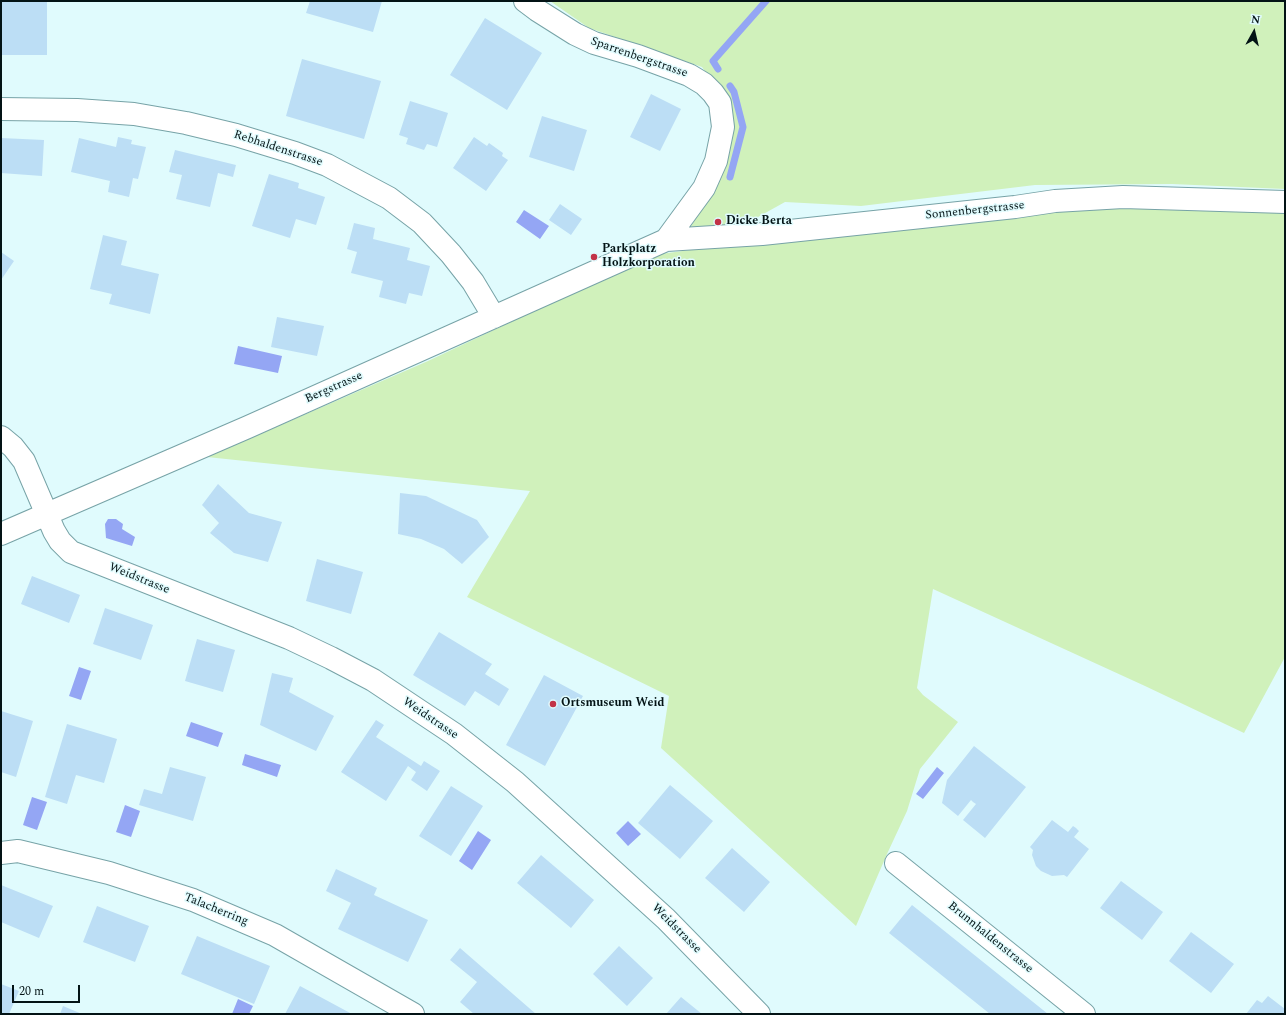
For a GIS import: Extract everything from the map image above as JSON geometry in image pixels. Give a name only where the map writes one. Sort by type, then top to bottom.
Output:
[{"type":"street","name":"Sparrenbergstrasse","points":[[525,1],[575,34],[594,43],[638,56],[689,75],[704,84],[720,103],[723,127],[716,161],[704,188],[666,240]]},
{"type":"street","name":"Rebhaldenstrasse","points":[[1,109],[77,110],[134,114],[186,123],[236,135],[327,165],[389,198],[422,223],[452,254],[473,282],[494,317]]},
{"type":"street","name":"Sonnenbergstrasse","points":[[666,240],[762,234],[1015,207],[1055,201],[1123,197],[1285,202]]},
{"type":"street","name":"Bergstrasse","points":[[1,534],[241,430],[666,240]]},
{"type":"street","name":"Weidstrasse","points":[[1,437],[14,446],[24,461],[54,531],[60,541],[71,552],[289,638],[373,680],[454,734],[515,782],[655,908],[759,1014]]},
{"type":"street","name":"Talacherring","points":[[1,853],[18,851],[108,873],[193,900],[275,935],[413,1014]]},
{"type":"street","name":"Brunnhaldenstrasse","points":[[896,862],[1084,1014]]},
{"type":"green space","points":[[550,1],[1285,1],[1285,189],[1172,184],[1035,185],[861,206],[785,202],[749,222],[692,232],[691,226],[715,189],[727,102],[702,67],[589,28]]},
{"type":"green space","points":[[1107,199],[1285,205],[1285,657],[1244,733],[933,589],[917,688],[923,695],[958,722],[920,769],[907,811],[856,926],[661,748],[669,696],[467,597],[530,491],[207,457],[428,361],[653,255],[764,240]]},
{"type":"water","points":[[524,210],[549,226],[540,239],[516,222]]},
{"type":"water","points":[[238,346],[282,356],[278,373],[234,364]]},
{"type":"water","points":[[108,519],[116,519],[123,524],[122,529],[135,537],[132,546],[106,538],[105,524]]},
{"type":"water","points":[[79,667],[91,671],[81,700],[69,696]]},
{"type":"water","points":[[191,722],[223,733],[218,747],[186,736]]},
{"type":"water","points":[[245,754],[281,765],[277,777],[242,765]]},
{"type":"water","points":[[937,767],[944,773],[923,799],[916,794]]},
{"type":"water","points":[[32,797],[47,802],[37,830],[23,825]]},
{"type":"water","points":[[125,805],[140,811],[131,837],[116,832]]},
{"type":"water","points":[[628,821],[641,834],[628,846],[616,833]]},
{"type":"water","points":[[478,831],[491,840],[472,870],[459,861]]},
{"type":"water","points":[[238,999],[253,1006],[249,1014],[232,1014]]},
{"type":"building","points":[[1,1],[47,1],[47,55],[1,55]]},
{"type":"building","points":[[310,1],[382,1],[373,32],[306,13]]},
{"type":"building","points":[[485,18],[542,53],[507,110],[450,75]]},
{"type":"building","points":[[302,59],[381,81],[364,139],[286,116]]},
{"type":"building","points":[[651,94],[681,109],[660,151],[630,137]]},
{"type":"building","points":[[410,101],[448,113],[437,147],[427,144],[424,150],[406,144],[408,138],[399,135]]},
{"type":"building","points":[[542,116],[587,130],[574,171],[529,157]]},
{"type":"building","points":[[118,137],[132,140],[131,144],[146,147],[138,179],[133,178],[129,197],[108,192],[110,181],[71,172],[79,138],[116,147]]},
{"type":"building","points":[[474,137],[487,146],[489,143],[503,153],[502,156],[508,160],[486,191],[453,168]]},
{"type":"building","points":[[1,138],[44,140],[42,176],[1,173]]},
{"type":"building","points":[[175,150],[236,165],[233,177],[218,173],[210,207],[176,199],[182,175],[169,172]]},
{"type":"building","points":[[269,174],[299,183],[298,188],[325,197],[316,225],[296,219],[290,238],[252,226]]},
{"type":"building","points":[[560,204],[582,219],[571,235],[549,220]]},
{"type":"building","points":[[354,223],[375,228],[373,239],[410,248],[407,260],[430,266],[422,296],[409,293],[406,304],[379,297],[383,281],[351,273],[357,252],[347,249]]},
{"type":"building","points":[[103,235],[127,241],[121,265],[159,274],[150,314],[109,304],[112,294],[90,289]]},
{"type":"building","points":[[1,252],[14,261],[1,280]]},
{"type":"building","points":[[277,317],[324,326],[317,356],[271,347]]},
{"type":"building","points":[[218,484],[249,513],[282,522],[268,562],[234,553],[210,533],[219,523],[202,505]]},
{"type":"building","points":[[400,493],[426,496],[477,520],[489,537],[462,564],[444,549],[421,539],[398,534]]},
{"type":"building","points":[[317,559],[363,572],[351,614],[306,601]]},
{"type":"building","points":[[32,576],[80,595],[69,623],[21,604]]},
{"type":"building","points":[[105,608],[153,625],[141,660],[93,644]]},
{"type":"building","points":[[439,632],[492,664],[485,674],[509,689],[499,706],[475,691],[465,706],[413,675]]},
{"type":"building","points":[[197,639],[235,650],[223,692],[185,681]]},
{"type":"building","points":[[272,673],[293,678],[289,692],[334,716],[316,751],[260,725]]},
{"type":"building","points":[[544,675],[583,696],[545,766],[506,745]]},
{"type":"building","points":[[1,711],[33,721],[16,777],[1,772]]},
{"type":"building","points":[[376,720],[384,725],[376,737],[421,766],[424,761],[440,771],[427,791],[411,780],[416,772],[408,766],[386,801],[341,772]]},
{"type":"building","points":[[67,724],[117,739],[104,783],[76,775],[67,804],[45,797]]},
{"type":"building","points":[[974,746],[1026,787],[985,838],[963,820],[976,804],[971,800],[958,816],[942,803],[947,780]]},
{"type":"building","points":[[170,767],[206,777],[193,821],[139,805],[144,789],[162,794]]},
{"type":"building","points":[[670,785],[713,821],[680,859],[638,823]]},
{"type":"building","points":[[451,786],[483,806],[451,856],[419,836]]},
{"type":"building","points":[[1052,820],[1068,832],[1073,826],[1076,828],[1079,831],[1074,837],[1089,849],[1067,877],[1064,875],[1052,876],[1041,871],[1036,866],[1032,855],[1033,850],[1030,847]]},
{"type":"building","points":[[732,848],[770,882],[744,912],[705,878]]},
{"type":"building","points":[[541,855],[594,900],[571,928],[517,883]]},
{"type":"building","points":[[336,869],[377,888],[374,895],[428,920],[408,962],[338,929],[351,903],[326,891]]},
{"type":"building","points":[[1121,881],[1163,912],[1142,940],[1100,908]]},
{"type":"building","points":[[1,885],[53,906],[39,938],[1,922]]},
{"type":"building","points":[[912,905],[1048,1014],[990,1014],[889,933]]},
{"type":"building","points":[[97,906],[149,926],[135,962],[83,942]]},
{"type":"building","points":[[1191,932],[1234,964],[1211,993],[1169,961]]},
{"type":"building","points":[[197,936],[270,966],[254,1004],[181,974]]},
{"type":"building","points":[[619,946],[653,978],[627,1006],[593,974]]},
{"type":"building","points":[[460,948],[536,1014],[474,1014],[460,1002],[477,982],[450,960]]},
{"type":"building","points":[[1,984],[19,991],[9,1014],[1,1014]]},
{"type":"building","points":[[300,986],[352,1014],[285,1014]]},
{"type":"building","points":[[1268,996],[1285,1009],[1285,1014],[1246,1014],[1257,1000],[1262,1003]]},
{"type":"building","points":[[681,997],[702,1014],[666,1014]]},
{"type":"building","points":[[63,1006],[82,1014],[60,1014]]},
{"type":"waterway","points":[[718,69],[713,61],[766,1]]},
{"type":"waterway","points":[[730,86],[734,92],[743,127],[730,177]]},
{"type":"place","name":"Dicke Berta","points":[[718,222]]},
{"type":"place","name":"Parkplatz Holzkorporation","points":[[594,257]]},
{"type":"place","name":"Ortsmuseum Weid","points":[[553,704]]}]
